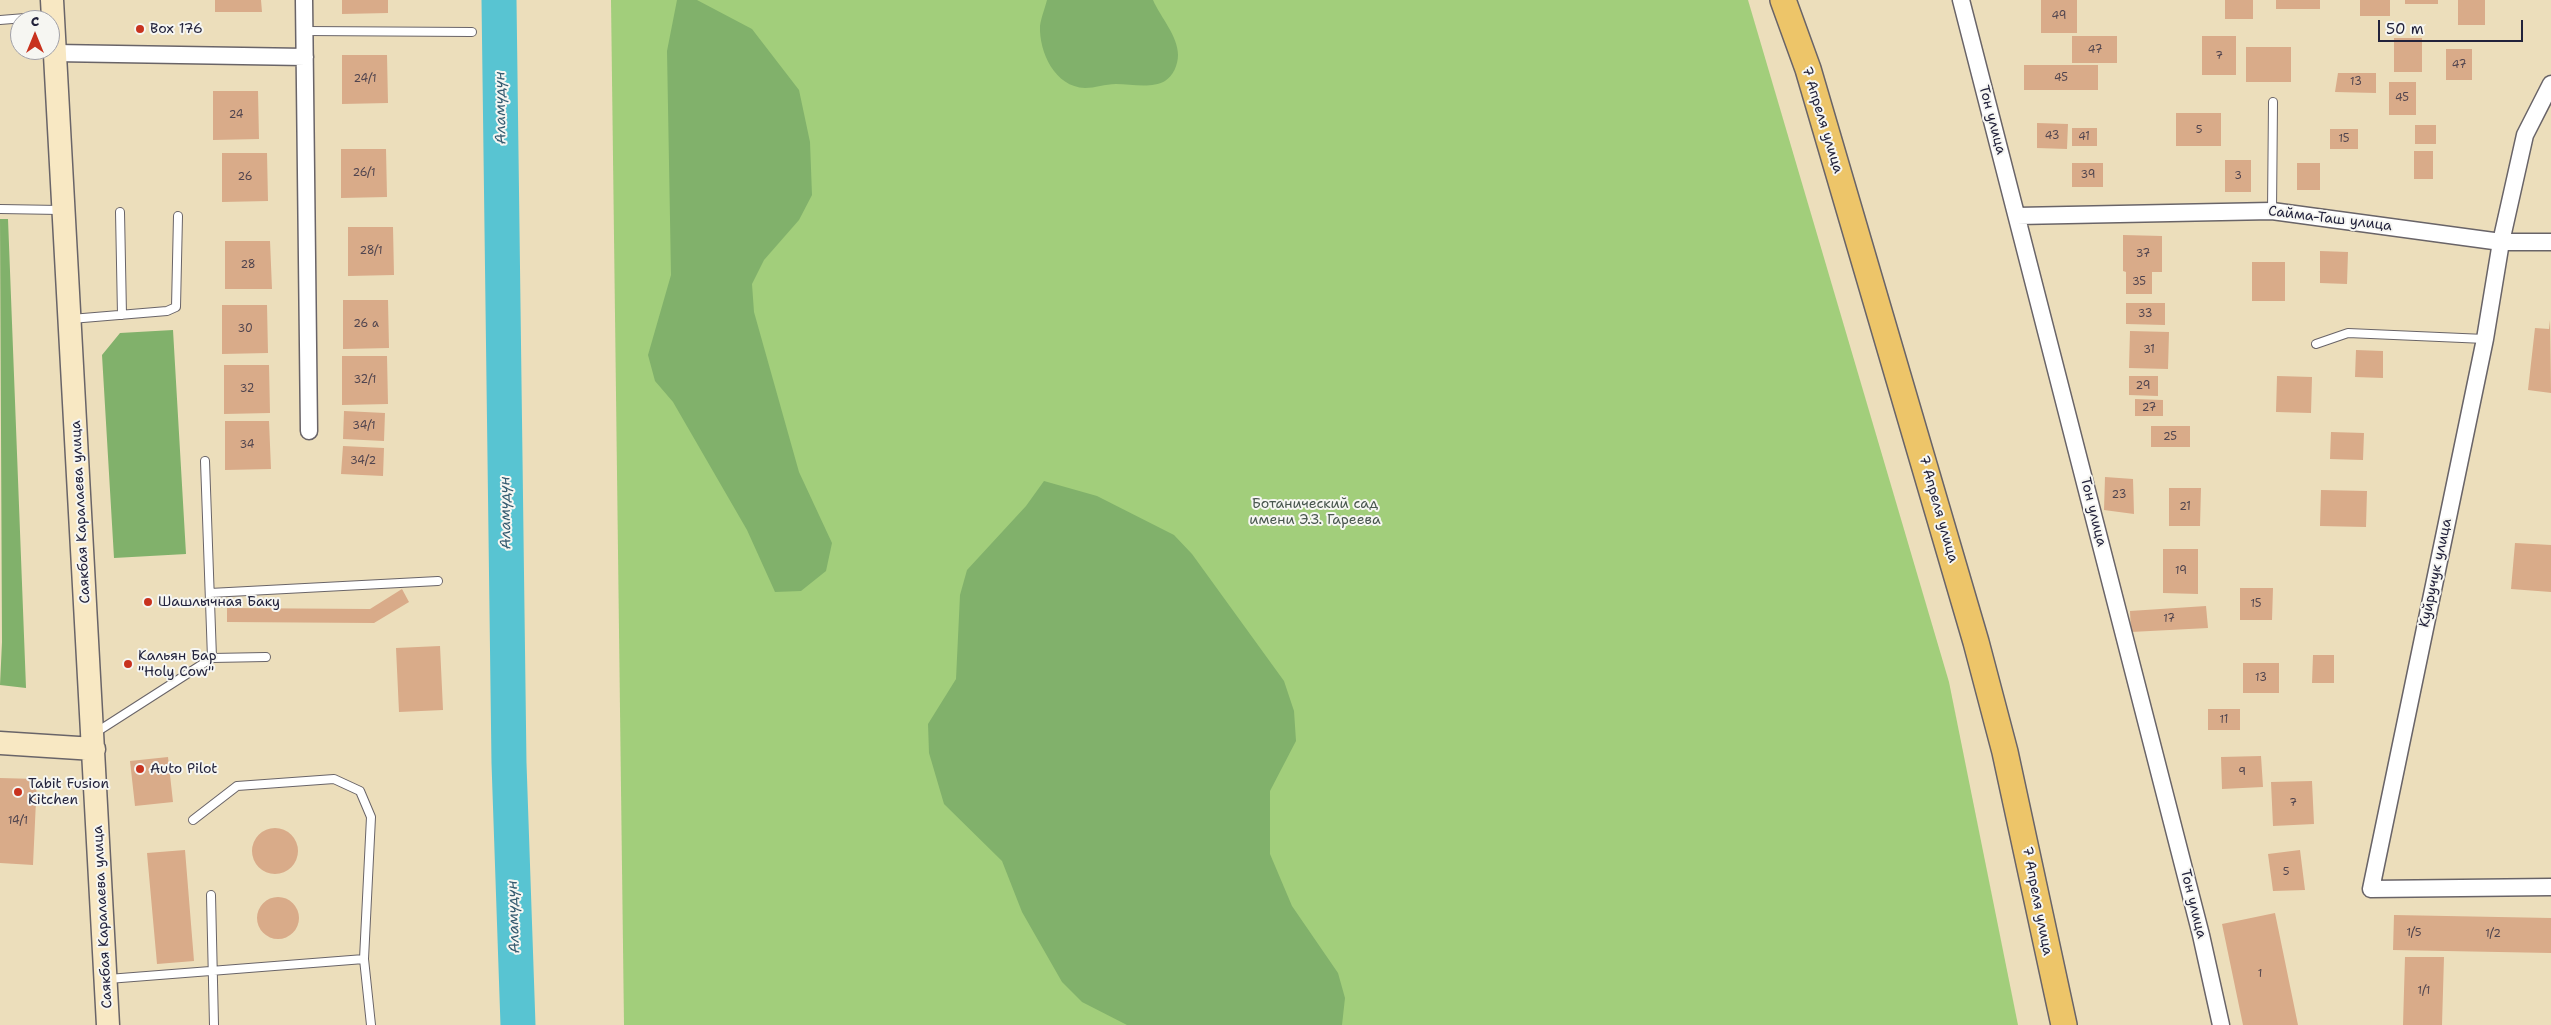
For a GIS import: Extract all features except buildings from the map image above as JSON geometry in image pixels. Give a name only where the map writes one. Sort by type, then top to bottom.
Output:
[{"type":"main road","name":"7 Апреля улица","points":[[1783,0],[1808,69],[1976,642],[2006,752],[2064,1025]]},
{"type":"main road","name":"Саякбая Каралаева улица","points":[[55,60],[108,1025]]},
{"type":"main road","points":[[0,743],[94,741]]},
{"type":"street","points":[[304,0],[309,431]]},
{"type":"street","name":"Тон улица","points":[[1961,0],[2198,926],[2220,1025]]},
{"type":"street","points":[[60,53],[305,57]]},
{"type":"street","name":"Куйручук улица","points":[[2551,84],[2525,135],[2502,242],[2485,339],[2370,889],[2551,887]]},
{"type":"street","name":"Сайма-Таш улица","points":[[2017,216],[2272,210],[2502,242],[2551,242]]},
{"type":"lane","points":[[0,20],[52,8]]},
{"type":"lane","points":[[305,31],[472,32]]},
{"type":"lane","points":[[2272,210],[2273,102]]},
{"type":"lane","points":[[0,209],[63,210]]},
{"type":"lane","points":[[120,212],[122,315]]},
{"type":"lane","points":[[70,320],[167,312],[176,307],[178,216]]},
{"type":"lane","points":[[2316,344],[2348,333],[2485,339]]},
{"type":"lane","points":[[205,461],[212,658]]},
{"type":"lane","points":[[210,592],[438,581]]},
{"type":"lane","points":[[94,741],[212,658],[266,657]]},
{"type":"lane","points":[[193,820],[237,786],[334,780],[360,791],[370,817],[364,959],[371,1025]]},
{"type":"lane","points":[[211,895],[214,1025]]},
{"type":"lane","points":[[106,979],[364,959]]},
{"type":"green space","name":"Ботанический сад имени Э.З. Гареева","points":[[611,0],[1748,0],[1949,682],[2018,1025],[624,1025]]},
{"type":"green space","points":[[677,0],[697,0],[752,29],[799,90],[810,142],[812,195],[799,220],[764,260],[752,284],[754,312],[799,472],[832,543],[826,571],[801,591],[775,592],[747,530],[673,402],[655,381],[648,355],[671,275],[667,51]]},
{"type":"green space","points":[[1047,0],[1153,0],[1172,34],[1177,48],[1177,63],[1173,73],[1165,81],[1154,85],[1116,84],[1085,88],[1065,82],[1051,66],[1042,47],[1040,26]]},
{"type":"green space","points":[[0,219],[8,219],[26,688],[0,685],[2,642]]},
{"type":"green space","points":[[173,330],[186,554],[114,558],[102,355],[120,333]]},
{"type":"green space","points":[[1044,481],[1097,496],[1174,535],[1192,554],[1284,681],[1294,711],[1296,741],[1270,791],[1270,854],[1292,906],[1338,973],[1345,998],[1342,1025],[1127,1025],[1082,1002],[1062,982],[1022,912],[1002,861],[944,804],[929,753],[928,724],[956,679],[960,595],[967,570],[1026,506]]},
{"type":"waterway","name":"Аламүдүн","points":[[499,0],[509,763],[518,1025]]},
{"type":"place","name":"Box 176","points":[[140,29]]},
{"type":"place","name":"Шашлычная Баку","points":[[148,602]]},
{"type":"place","name":"Кальян Бар \"Holy Cow\"","points":[[128,664]]},
{"type":"place","name":"Auto Pilot","points":[[140,769]]},
{"type":"place","name":"Tabit Fusion Kitchen","points":[[18,792]]}]
